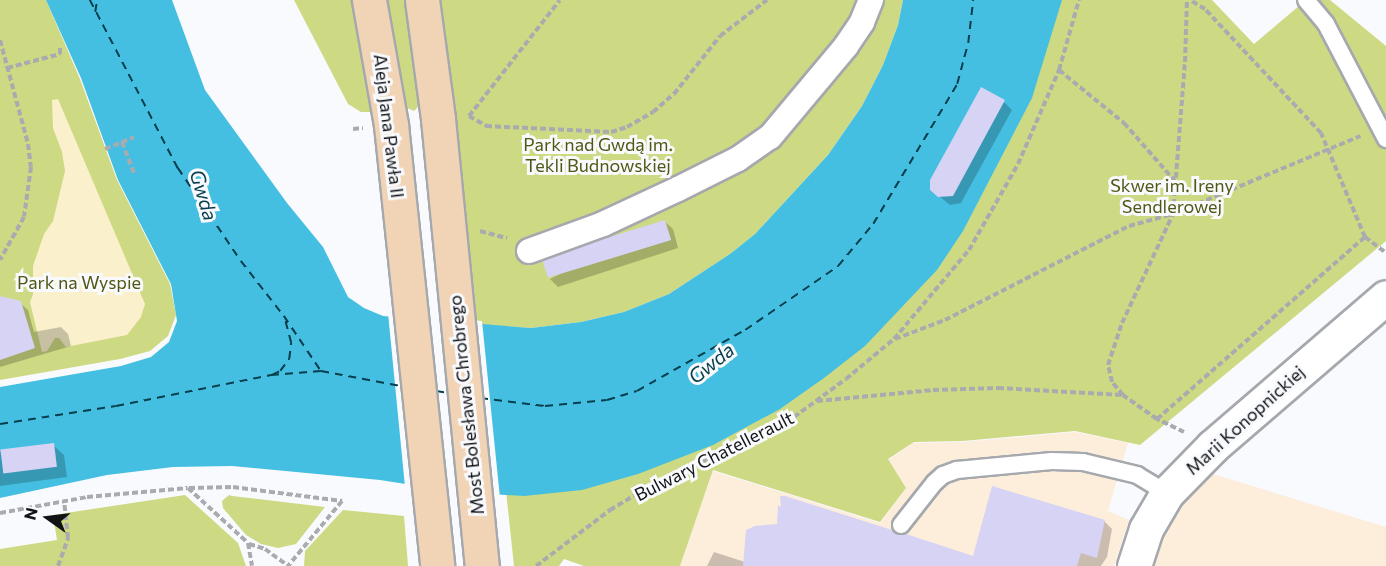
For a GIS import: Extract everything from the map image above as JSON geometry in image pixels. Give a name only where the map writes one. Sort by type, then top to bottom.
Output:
[{"type":"main road","name":"Aleja Jana Pawła II","points":[[369,0],[390,115],[437,564]]},
{"type":"main road","points":[[422,0],[463,239]]},
{"type":"main road","name":"Most Bolesława Chrobrego","points":[[463,239],[482,564]]},
{"type":"street","points":[[529,251],[603,224],[668,194],[738,159],[770,137],[846,46],[862,22],[871,0]]},
{"type":"street","name":"Marii Konopnickiej","points":[[1134,566],[1146,529],[1167,494],[1213,446],[1386,297]]},
{"type":"lane","points":[[1306,0],[1326,24],[1383,133]]},
{"type":"lane","points":[[902,525],[934,483],[943,475],[957,470],[1052,461],[1083,462],[1137,476],[1167,494]]},
{"type":"path","points":[[560,0],[469,116],[486,126],[610,132],[627,128],[653,112],[674,94],[720,36],[767,0]]},
{"type":"path","name":"Bulwary Chatellerault","points":[[536,566],[610,510],[645,489],[794,417],[894,339],[969,250],[1018,164],[1046,105],[1059,70],[1078,0]]},
{"type":"path","points":[[1213,446],[1157,419],[1123,395],[1112,382],[1109,373],[1112,348],[1173,214],[1188,0],[1205,9],[1321,133],[1365,237],[1386,254]]},
{"type":"path","points":[[0,40],[28,144],[31,168],[24,217],[13,241],[0,260]]},
{"type":"path","points":[[7,68],[60,54],[60,48]]},
{"type":"path","points":[[1059,70],[1124,123],[1175,182]]},
{"type":"path","points":[[894,339],[954,315],[1129,226],[1173,214],[1329,149],[1383,133]]},
{"type":"path","points":[[105,149],[135,137]]},
{"type":"path","points":[[122,142],[134,174]]},
{"type":"path","points":[[1157,419],[1365,237]]},
{"type":"path","points":[[463,239],[517,241],[529,251]]},
{"type":"path","points":[[816,401],[933,390],[999,388],[1123,395]]},
{"type":"path","points":[[0,513],[64,501],[162,488],[233,487],[342,501],[288,566],[265,549],[248,543],[188,488]]},
{"type":"path","points":[[58,566],[68,538],[64,501]]},
{"type":"path","points":[[248,543],[252,566]]},
{"type":"shaded area","points":[[1075,432],[1128,443],[1108,511],[1129,520],[1114,566],[680,566],[713,471],[880,523],[906,488],[888,460],[913,443],[963,442]]},
{"type":"shaded area","points":[[1213,474],[1386,527],[1386,566],[1150,566],[1159,539],[1170,521],[1183,503]]},
{"type":"green space","name":"Park na Wyspie","points":[[0,0],[46,0],[80,79],[117,180],[170,284],[176,315],[168,336],[150,351],[120,359],[0,380]]},
{"type":"green space","points":[[294,0],[352,0],[374,112],[361,112],[348,104]]},
{"type":"green space","points":[[384,0],[406,0],[421,104],[414,111],[405,107]]},
{"type":"green space","name":"Park nad Gwdą im. Tekli Budnowskiej","points":[[422,0],[903,0],[898,25],[883,65],[862,106],[828,155],[755,234],[730,254],[669,294],[624,312],[581,322],[531,328],[458,323]]},
{"type":"green space","name":"Skwer im. Ireny Sendlerowej","points":[[1061,0],[1212,0],[1254,44],[1306,0],[1330,0],[1386,46],[1386,241],[1140,445],[1075,431],[963,441],[914,442],[888,459],[906,488],[880,522],[713,470],[680,566],[584,566],[564,559],[559,566],[514,566],[506,491]]},
{"type":"green space","points":[[185,495],[238,543],[246,566],[0,566],[0,549],[57,540],[53,515]]},
{"type":"green space","points":[[229,495],[325,507],[296,544],[278,548],[261,544],[246,535],[223,508],[222,501]]},
{"type":"green space","points":[[343,510],[404,516],[408,566],[304,566],[305,551]]},
{"type":"sand","points":[[58,99],[145,304],[141,317],[127,335],[66,347],[59,338],[55,338],[47,351],[42,352],[30,302],[33,294],[33,266],[44,234],[53,221],[65,171],[62,152],[53,128],[52,100]]},
{"type":"water","name":"Gwda","points":[[46,0],[172,0],[205,90],[287,203],[323,247],[348,297],[364,308],[383,316],[531,328],[581,322],[624,312],[669,294],[730,254],[755,234],[828,155],[862,106],[883,65],[898,25],[903,0],[1062,0],[1032,98],[963,231],[937,270],[865,346],[780,409],[713,445],[638,474],[582,490],[524,496],[457,492],[380,480],[232,466],[173,467],[107,475],[0,498],[0,387],[121,366],[151,357],[169,342],[177,321],[171,284],[118,180],[81,78]]},
{"type":"pier","points":[[388,313],[482,321],[500,498],[405,487]]},
{"type":"building","points":[[981,87],[1005,100],[953,196],[938,197],[930,190],[930,180]]},
{"type":"building","points":[[665,220],[671,240],[548,278],[542,258]]},
{"type":"building","points":[[0,296],[21,301],[35,348],[0,360]]},
{"type":"building","points":[[54,443],[57,467],[3,473],[0,450]]},
{"type":"building","points":[[992,486],[1105,520],[1097,558],[1081,553],[1077,566],[743,566],[746,530],[755,526],[777,524],[778,505],[781,507],[780,496],[892,530],[899,535],[906,534],[973,556]]},
{"type":"ferry route","points":[[90,0],[178,168],[241,261],[284,316],[321,371]]},
{"type":"ferry route","points":[[95,12],[97,0]]},
{"type":"ferry route","points":[[480,398],[545,406],[607,400],[637,391],[745,330],[838,266],[873,224],[957,84],[968,43],[973,0]]},
{"type":"ferry route","points":[[272,375],[280,371],[289,359],[291,343],[285,320]]},
{"type":"ferry route","points":[[0,424],[116,406],[271,375],[321,371],[401,386]]},
{"type":"ferry route","points":[[436,391],[449,393]]}]
